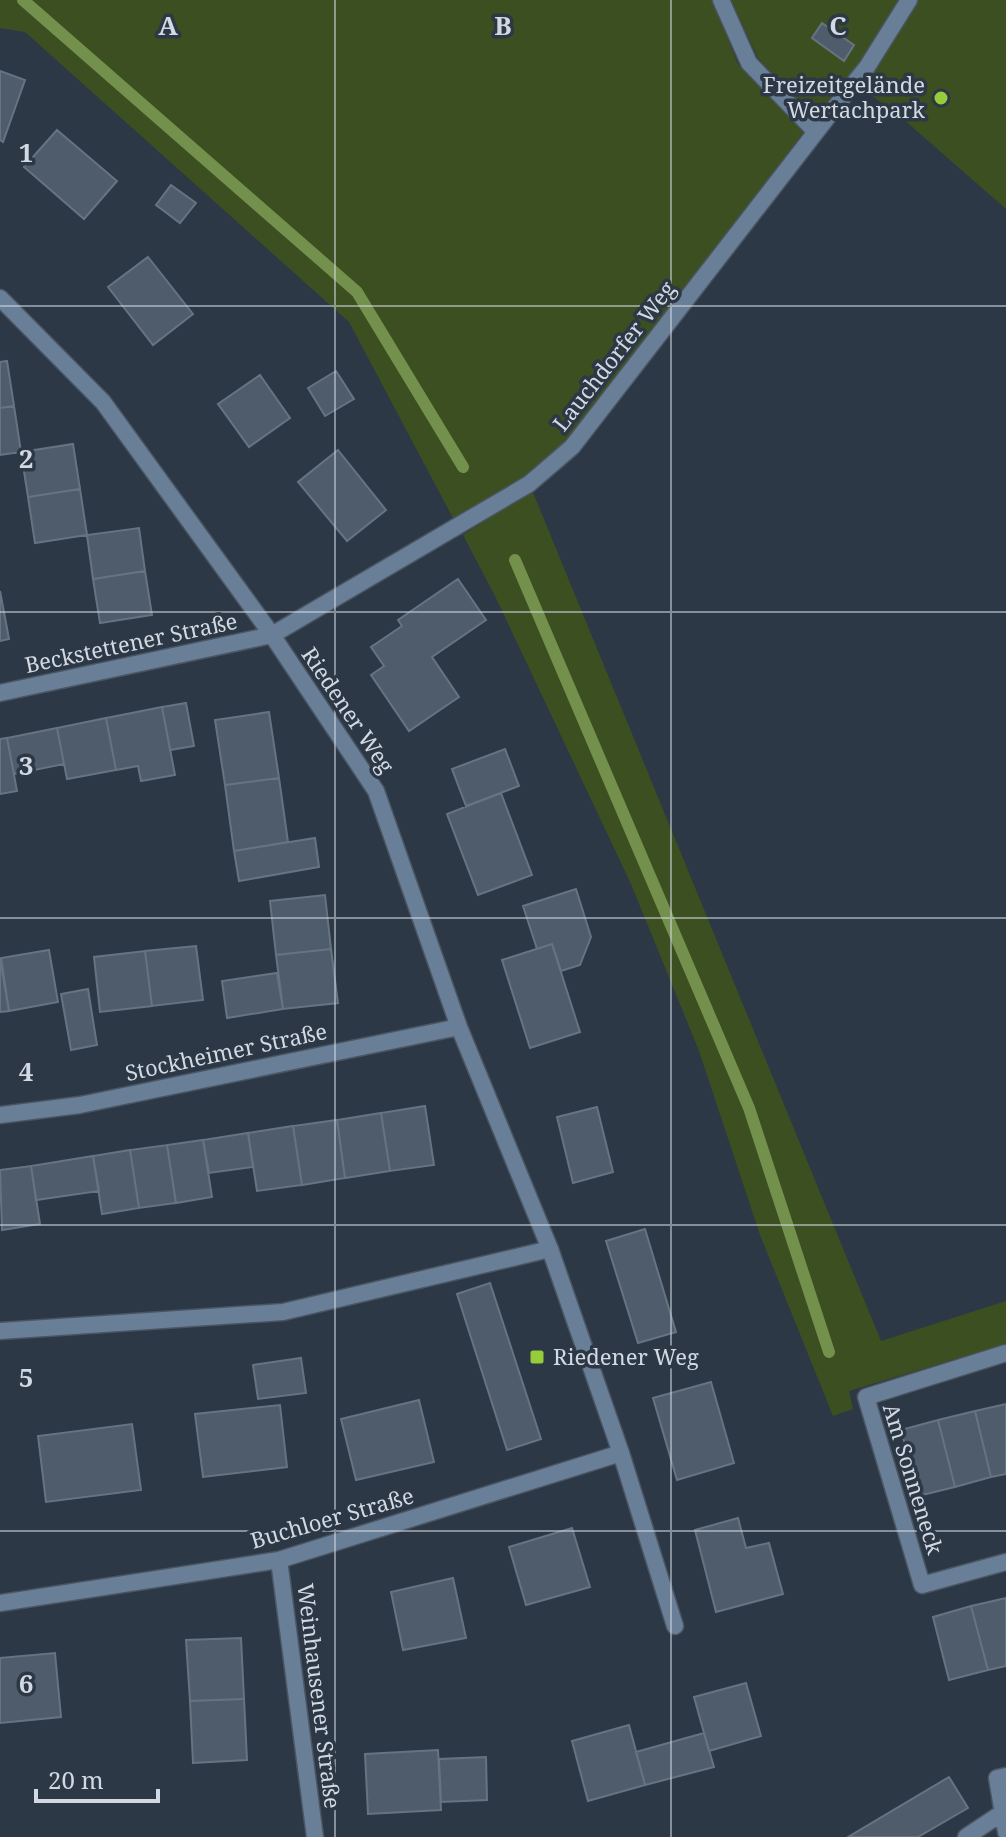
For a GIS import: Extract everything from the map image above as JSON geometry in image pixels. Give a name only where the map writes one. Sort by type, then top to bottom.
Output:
[{"type":"street","points":[[721,0],[749,63],[815,131]]},
{"type":"street","name":"Lauchdorfer Weg","points":[[272,635],[529,484],[572,447],[867,67],[909,0]]},
{"type":"street","name":"Riedener Weg","points":[[0,298],[103,402],[272,635],[376,791],[459,1027],[550,1249],[621,1453],[675,1626]]},
{"type":"street","name":"Beckstettener Straße","points":[[0,693],[272,635]]},
{"type":"street","name":"Stockheimer Straße","points":[[0,1115],[80,1105],[459,1027]]},
{"type":"street","points":[[0,1331],[283,1312],[550,1249]]},
{"type":"street","name":"Am Sonneneck","points":[[1006,1353],[866,1397],[922,1585],[1006,1562]]},
{"type":"street","name":"Buchloer Straße","points":[[0,1603],[279,1560],[621,1453]]},
{"type":"street","name":"Weinhausener Straße","points":[[279,1560],[315,1837]]},
{"type":"street","points":[[1006,1776],[997,1778],[1006,1832]]},
{"type":"street","points":[[966,1837],[1002,1813]]},
{"type":"green space","points":[[0,0],[712,0],[738,64],[804,132],[566,442],[524,477],[454,520],[349,322],[25,32],[0,28]]},
{"type":"green space","name":"Freizeitgelände Wertachpark","points":[[731,0],[1006,0],[1006,209],[903,119],[848,78],[816,119],[758,58]]},
{"type":"green space","points":[[532,490],[881,1341],[1006,1301],[1006,1344],[849,1391],[853,1409],[833,1416],[760,1235],[699,1051],[631,884],[463,535]]},
{"type":"building","points":[[822,23],[854,45],[844,61],[812,38]]},
{"type":"building","points":[[0,71],[25,80],[3,142],[0,140]]},
{"type":"building","points":[[57,130],[117,181],[84,219],[24,167]]},
{"type":"building","points":[[171,185],[196,203],[180,223],[156,205]]},
{"type":"building","points":[[148,257],[193,314],[153,345],[108,287]]},
{"type":"building","points":[[7,361],[14,406],[0,408],[0,362]]},
{"type":"building","points":[[336,371],[354,399],[325,416],[308,388]]},
{"type":"building","points":[[260,375],[290,418],[249,447],[218,404]]},
{"type":"building","points":[[14,406],[21,452],[0,455],[0,408]]},
{"type":"building","points":[[73,444],[80,489],[28,497],[21,452]]},
{"type":"building","points":[[338,450],[386,510],[347,541],[298,482]]},
{"type":"building","points":[[80,489],[87,535],[35,543],[28,497]]},
{"type":"building","points":[[139,528],[145,571],[93,579],[87,535]]},
{"type":"building","points":[[145,571],[152,615],[100,623],[93,579]]},
{"type":"building","points":[[458,579],[486,620],[432,657],[459,697],[409,731],[371,675],[384,666],[371,647],[402,626],[398,620]]},
{"type":"building","points":[[0,591],[9,639],[0,641]]},
{"type":"building","points":[[186,703],[194,746],[170,750],[162,707]]},
{"type":"building","points":[[162,707],[175,775],[141,781],[138,766],[116,770],[106,718]]},
{"type":"building","points":[[269,712],[279,778],[225,785],[215,720]]},
{"type":"building","points":[[106,718],[116,770],[67,779],[57,728]]},
{"type":"building","points":[[57,728],[64,764],[14,774],[7,738]]},
{"type":"building","points":[[7,738],[17,791],[0,794],[0,739]]},
{"type":"building","points":[[505,749],[519,786],[466,806],[452,769]]},
{"type":"building","points":[[279,778],[288,842],[234,851],[225,785]]},
{"type":"building","points":[[501,793],[532,875],[478,895],[447,814]]},
{"type":"building","points":[[315,838],[319,867],[239,881],[234,851]]},
{"type":"building","points":[[576,889],[591,937],[580,965],[561,971],[552,944],[537,949],[523,906]]},
{"type":"building","points":[[325,895],[331,949],[276,955],[270,901]]},
{"type":"building","points":[[552,944],[580,1032],[530,1048],[502,960]]},
{"type":"building","points":[[196,946],[203,1000],[152,1006],[145,951]]},
{"type":"building","points":[[331,949],[338,1003],[283,1009],[276,955]]},
{"type":"building","points":[[49,950],[58,1002],[9,1011],[1,958]]},
{"type":"building","points":[[145,951],[152,1006],[100,1012],[94,957]]},
{"type":"building","points":[[0,958],[9,1011],[0,1012]]},
{"type":"building","points":[[277,973],[283,1009],[227,1018],[222,981]]},
{"type":"building","points":[[88,989],[97,1045],[71,1050],[61,994]]},
{"type":"building","points":[[425,1106],[434,1165],[390,1171],[381,1113]]},
{"type":"building","points":[[597,1107],[613,1172],[573,1183],[557,1117]]},
{"type":"building","points":[[381,1113],[390,1171],[345,1178],[337,1120]]},
{"type":"building","points":[[337,1120],[345,1178],[302,1185],[293,1126]]},
{"type":"building","points":[[293,1126],[302,1185],[257,1191],[248,1133]]},
{"type":"building","points":[[248,1133],[253,1167],[209,1173],[203,1140]]},
{"type":"building","points":[[203,1140],[212,1197],[176,1203],[167,1145]]},
{"type":"building","points":[[167,1145],[176,1203],[139,1208],[130,1150]]},
{"type":"building","points":[[130,1150],[139,1208],[102,1214],[93,1156]]},
{"type":"building","points":[[93,1156],[99,1191],[36,1200],[31,1166]]},
{"type":"building","points":[[31,1166],[40,1224],[2,1230],[0,1170]]},
{"type":"building","points":[[645,1229],[676,1332],[638,1343],[606,1241]]},
{"type":"building","points":[[490,1283],[541,1439],[507,1450],[457,1294]]},
{"type":"building","points":[[301,1358],[306,1393],[258,1399],[253,1365]]},
{"type":"building","points":[[711,1382],[734,1463],[677,1480],[653,1398]]},
{"type":"building","points":[[419,1400],[434,1462],[356,1480],[341,1419]]},
{"type":"building","points":[[1006,1404],[1006,1474],[991,1477],[975,1411]]},
{"type":"building","points":[[280,1405],[287,1467],[203,1477],[195,1414]]},
{"type":"building","points":[[975,1411],[991,1477],[955,1487],[938,1420]]},
{"type":"building","points":[[938,1420],[955,1487],[918,1496],[901,1430]]},
{"type":"building","points":[[132,1424],[141,1490],[46,1502],[38,1436]]},
{"type":"building","points":[[738,1518],[746,1548],[769,1543],[783,1594],[716,1612],[695,1530]]},
{"type":"building","points":[[572,1528],[590,1587],[526,1605],[509,1547]]},
{"type":"building","points":[[453,1578],[466,1638],[403,1650],[391,1592]]},
{"type":"building","points":[[1006,1598],[1006,1666],[988,1670],[971,1606]]},
{"type":"building","points":[[971,1606],[988,1670],[949,1680],[933,1617]]},
{"type":"building","points":[[241,1638],[244,1699],[190,1701],[186,1640]]},
{"type":"building","points":[[55,1653],[61,1717],[0,1723],[0,1658]]},
{"type":"building","points":[[746,1683],[761,1736],[709,1751],[694,1697]]},
{"type":"building","points":[[244,1699],[247,1760],[193,1763],[190,1701]]},
{"type":"building","points":[[629,1725],[645,1785],[588,1801],[572,1741]]},
{"type":"building","points":[[704,1733],[714,1767],[645,1785],[636,1752]]},
{"type":"building","points":[[438,1750],[441,1810],[368,1814],[365,1754]]},
{"type":"building","points":[[486,1757],[487,1800],[441,1802],[439,1759]]},
{"type":"building","points":[[949,1777],[968,1808],[918,1837],[848,1837]]},
{"type":"waterway","points":[[23,0],[357,292],[463,467]]},
{"type":"waterway","points":[[515,560],[749,1108],[829,1352]]},
{"type":"place","name":"Freizeitgelände Wertachpark","points":[[941,98]]},
{"type":"place","name":"Riedener Weg","points":[[537,1357]]}]
